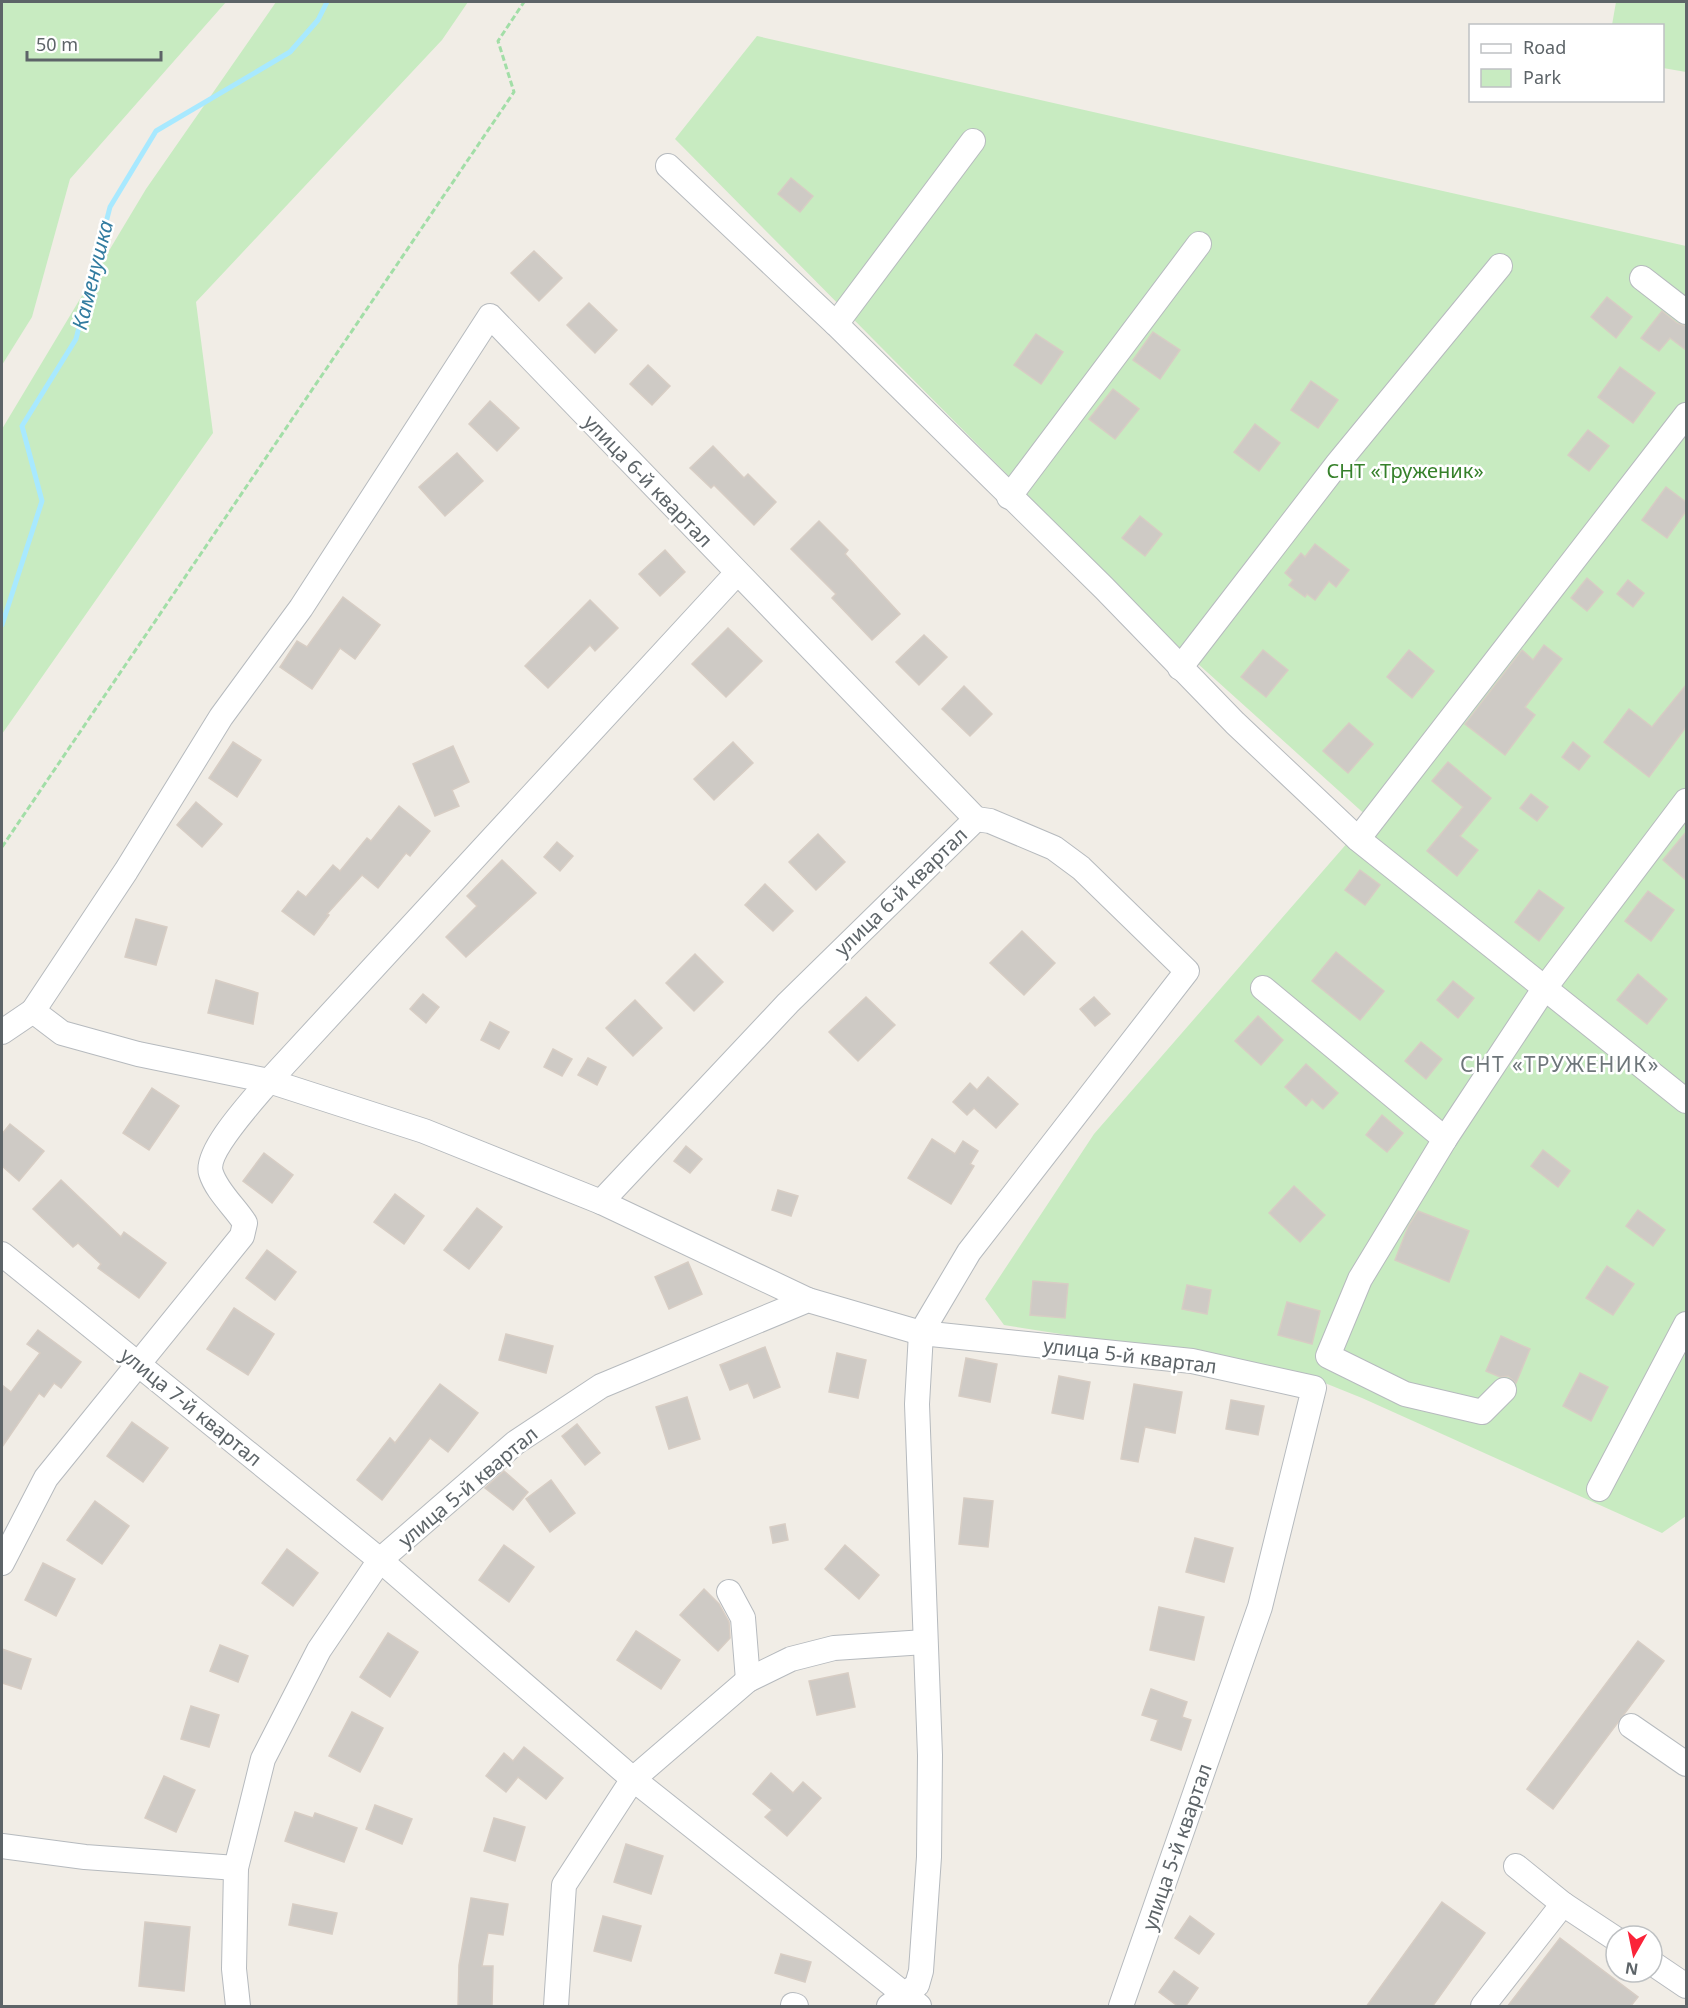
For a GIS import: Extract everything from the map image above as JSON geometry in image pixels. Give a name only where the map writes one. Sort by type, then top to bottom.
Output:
[{"type":"street","points":[[836,324],[973,141]]},
{"type":"street","points":[[668,166],[836,324],[1104,588],[1180,668],[1358,839],[1686,1101]]},
{"type":"street","points":[[1010,497],[1199,244]]},
{"type":"street","points":[[1180,668],[1338,463],[1500,266]]},
{"type":"street","points":[[1642,278],[1686,312]]},
{"type":"street","name":"улица 6-й квартал","points":[[33,1011],[126,871],[221,717],[301,608],[490,316],[976,819],[788,1003],[601,1202]]},
{"type":"street","points":[[1358,839],[1686,415]]},
{"type":"street","points":[[2,1563],[46,1478],[242,1236],[245,1223],[210,1172],[213,1156],[269,1081],[737,573]]},
{"type":"street","points":[[1504,1390],[1482,1412],[1406,1394],[1328,1356],[1360,1279],[1446,1139],[1545,989],[1686,801]]},
{"type":"street","points":[[904,2002],[917,1985],[921,1971],[929,1857],[930,1755],[917,1404],[921,1333],[969,1252],[1186,971],[1081,868],[1054,848],[990,822],[976,819]]},
{"type":"street","points":[[1263,988],[1446,1139]]},
{"type":"street","points":[[2,1032],[33,1011],[62,1033],[138,1054],[269,1081],[424,1131],[601,1202],[808,1300]]},
{"type":"street","name":"улица 7-й квартал","points":[[2,1254],[380,1560],[633,1779],[904,2002]]},
{"type":"street","name":"улица 5-й квартал","points":[[238,2007],[234,1969],[236,1868],[263,1759],[319,1650],[380,1560],[515,1443],[600,1386],[808,1300],[921,1333],[1192,1361],[1314,1388],[1260,1607],[1121,2007]]},
{"type":"street","points":[[1599,1489],[1686,1324]]},
{"type":"street","points":[[729,1592],[743,1618],[748,1680]]},
{"type":"street","points":[[556,2007],[564,1885],[633,1779],[748,1680],[791,1659],[834,1648],[925,1642]]},
{"type":"street","points":[[1631,1726],[1686,1764]]},
{"type":"street","points":[[2,1846],[85,1857],[236,1868]]},
{"type":"street","points":[[1515,1866],[1563,1904],[1604,1931]]},
{"type":"street","points":[[1483,2007],[1563,1904]]},
{"type":"street","points":[[1664,1971],[1686,1986]]},
{"type":"path","points":[[2,847],[514,92],[498,41],[524,2]]},
{"type":"green space","points":[[2,2],[226,2],[70,179],[32,317],[2,365]]},
{"type":"green space","points":[[276,2],[468,2],[442,40],[196,302],[213,433],[2,734],[2,429],[146,189]]},
{"type":"green space","points":[[1616,2],[1686,2],[1686,72],[1664,68],[1664,24],[1612,24]]},
{"type":"green space","name":"СНТ «Труженик»","points":[[757,36],[1686,246],[1686,1516],[1662,1533],[1362,1398],[1295,1371],[1004,1325],[985,1299],[1094,1134],[1369,818],[1167,636],[675,139]]},
{"type":"building","points":[[791,178],[813,196],[800,212],[778,194]]},
{"type":"building","points":[[534,251],[562,278],[539,301],[511,273]]},
{"type":"building","points":[[1607,297],[1632,317],[1616,338],[1591,317]]},
{"type":"building","points":[[589,303],[617,330],[595,353],[567,325]]},
{"type":"building","points":[[1662,311],[1677,323],[1686,326],[1686,350],[1670,338],[1659,351],[1641,338]]},
{"type":"building","points":[[1153,332],[1180,350],[1160,379],[1133,360]]},
{"type":"building","points":[[1036,334],[1063,352],[1041,384],[1014,365]]},
{"type":"building","points":[[648,365],[670,386],[652,405],[630,384]]},
{"type":"building","points":[[1620,367],[1655,393],[1633,423],[1598,397]]},
{"type":"building","points":[[1311,381],[1338,400],[1318,428],[1291,410]]},
{"type":"building","points":[[1113,389],[1139,409],[1115,439],[1089,419]]},
{"type":"building","points":[[490,401],[519,428],[497,451],[469,424]]},
{"type":"building","points":[[1255,424],[1280,443],[1259,471],[1234,452]]},
{"type":"building","points":[[1588,430],[1609,446],[1589,471],[1568,455]]},
{"type":"building","points":[[713,446],[744,478],[748,474],[776,502],[754,525],[714,485],[711,488],[690,468]]},
{"type":"building","points":[[457,453],[483,481],[445,516],[419,487]]},
{"type":"building","points":[[1666,487],[1686,502],[1686,511],[1667,538],[1642,520]]},
{"type":"building","points":[[1140,516],[1162,534],[1145,556],[1122,538]]},
{"type":"building","points":[[819,521],[848,550],[845,554],[900,614],[872,640],[832,598],[836,594],[791,549]]},
{"type":"building","points":[[1315,544],[1349,570],[1336,587],[1329,581],[1315,600],[1307,594],[1305,597],[1289,585],[1293,580],[1285,573],[1301,553],[1305,557]]},
{"type":"building","points":[[665,550],[685,572],[660,596],[639,574]]},
{"type":"building","points":[[1587,578],[1603,592],[1587,611],[1571,598]]},
{"type":"building","points":[[1628,580],[1644,593],[1633,607],[1617,594]]},
{"type":"building","points":[[343,597],[380,625],[355,659],[340,648],[312,689],[280,667],[297,641],[307,647]]},
{"type":"building","points":[[590,600],[618,628],[595,651],[590,645],[548,688],[525,666]]},
{"type":"building","points":[[728,628],[762,661],[726,697],[692,664]]},
{"type":"building","points":[[924,635],[947,657],[919,685],[896,662]]},
{"type":"building","points":[[1544,645],[1562,659],[1525,707],[1535,715],[1505,755],[1465,724],[1522,650],[1533,660]]},
{"type":"building","points":[[1263,650],[1288,670],[1266,697],[1241,677]]},
{"type":"building","points":[[1409,650],[1434,671],[1412,698],[1387,677]]},
{"type":"building","points":[[1686,685],[1686,727],[1649,777],[1604,742],[1629,709],[1652,727]]},
{"type":"building","points":[[964,686],[992,714],[970,736],[942,709]]},
{"type":"building","points":[[1349,723],[1373,744],[1348,773],[1323,751]]},
{"type":"building","points":[[233,742],[261,760],[237,797],[209,778]]},
{"type":"building","points":[[733,742],[753,763],[714,800],[694,779]]},
{"type":"building","points":[[1573,742],[1590,756],[1579,770],[1562,757]]},
{"type":"building","points":[[453,746],[469,782],[452,790],[459,806],[435,816],[413,764]]},
{"type":"building","points":[[1448,762],[1491,798],[1460,836],[1478,850],[1457,876],[1427,851],[1463,807],[1432,781]]},
{"type":"building","points":[[1531,794],[1548,807],[1537,821],[1520,808]]},
{"type":"building","points":[[196,802],[222,824],[202,847],[177,825]]},
{"type":"building","points":[[399,806],[430,831],[410,856],[406,853],[378,888],[362,875],[327,914],[329,915],[314,935],[282,911],[298,891],[306,897],[333,865],[340,871],[367,838],[371,841]]},
{"type":"building","points":[[1686,832],[1686,880],[1663,860]]},
{"type":"building","points":[[818,834],[845,862],[816,890],[789,862]]},
{"type":"building","points":[[557,842],[573,856],[560,871],[544,857]]},
{"type":"building","points":[[502,860],[536,893],[466,957],[446,937],[477,906],[467,896]]},
{"type":"building","points":[[1360,870],[1380,885],[1365,905],[1345,890]]},
{"type":"building","points":[[765,884],[793,911],[773,931],[745,905]]},
{"type":"building","points":[[1539,890],[1564,908],[1539,941],[1515,922]]},
{"type":"building","points":[[1648,891],[1674,910],[1651,941],[1625,921]]},
{"type":"building","points":[[136,919],[167,927],[156,965],[125,957]]},
{"type":"building","points":[[1022,931],[1055,963],[1024,995],[990,963]]},
{"type":"building","points":[[1336,952],[1384,991],[1360,1020],[1312,981]]},
{"type":"building","points":[[695,954],[723,982],[694,1011],[666,983]]},
{"type":"building","points":[[1638,974],[1667,999],[1647,1024],[1617,1000]]},
{"type":"building","points":[[216,980],[258,993],[253,1024],[208,1013]]},
{"type":"building","points":[[1453,981],[1474,998],[1458,1018],[1437,1000]]},
{"type":"building","points":[[423,994],[439,1007],[426,1023],[410,1009]]},
{"type":"building","points":[[866,997],[895,1025],[858,1061],[829,1032]]},
{"type":"building","points":[[1094,997],[1110,1014],[1095,1026],[1080,1009]]},
{"type":"building","points":[[635,1000],[662,1028],[633,1056],[606,1028]]},
{"type":"building","points":[[1258,1016],[1283,1040],[1261,1065],[1235,1041]]},
{"type":"building","points":[[490,1022],[509,1032],[499,1049],[481,1040]]},
{"type":"building","points":[[1421,1042],[1442,1059],[1426,1079],[1405,1061]]},
{"type":"building","points":[[553,1049],[572,1059],[562,1076],[544,1067]]},
{"type":"building","points":[[588,1058],[606,1067],[597,1085],[578,1075]]},
{"type":"building","points":[[1306,1064],[1338,1093],[1323,1109],[1312,1099],[1306,1106],[1285,1087]]},
{"type":"building","points":[[988,1077],[1018,1104],[996,1128],[974,1108],[967,1115],[953,1102],[970,1083],[977,1090]]},
{"type":"building","points":[[152,1088],[179,1106],[149,1150],[123,1133]]},
{"type":"building","points":[[1382,1115],[1403,1133],[1387,1152],[1366,1135]]},
{"type":"building","points":[[10,1124],[44,1151],[19,1181],[2,1166],[2,1134]]},
{"type":"building","points":[[932,1139],[955,1154],[963,1141],[978,1151],[970,1164],[974,1166],[951,1204],[908,1178]]},
{"type":"building","points":[[686,1146],[702,1159],[690,1173],[674,1161]]},
{"type":"building","points":[[1543,1150],[1570,1171],[1558,1187],[1531,1166]]},
{"type":"building","points":[[264,1153],[293,1175],[272,1203],[243,1181]]},
{"type":"building","points":[[61,1180],[121,1237],[124,1232],[166,1263],[139,1298],[98,1268],[101,1264],[78,1243],[73,1247],[33,1209]]},
{"type":"building","points":[[1294,1186],[1325,1215],[1300,1242],[1269,1213]]},
{"type":"building","points":[[778,1190],[798,1196],[791,1216],[772,1210]]},
{"type":"building","points":[[395,1194],[424,1216],[404,1244],[374,1222]]},
{"type":"building","points":[[477,1208],[502,1227],[469,1269],[444,1250]]},
{"type":"building","points":[[1638,1210],[1665,1230],[1653,1246],[1626,1226]]},
{"type":"building","points":[[1418,1211],[1469,1231],[1449,1282],[1395,1260],[1408,1227]]},
{"type":"building","points":[[267,1250],[296,1272],[275,1300],[246,1278]]},
{"type":"building","points":[[688,1262],[702,1294],[669,1309],[655,1277]]},
{"type":"building","points":[[1607,1266],[1634,1284],[1613,1315],[1586,1298]]},
{"type":"building","points":[[1033,1281],[1068,1284],[1065,1318],[1030,1315]]},
{"type":"building","points":[[1187,1285],[1211,1290],[1207,1314],[1182,1309]]},
{"type":"building","points":[[1287,1302],[1320,1311],[1312,1344],[1278,1335]]},
{"type":"building","points":[[234,1308],[274,1334],[248,1375],[207,1349]]},
{"type":"building","points":[[38,1330],[81,1362],[61,1388],[54,1383],[44,1397],[39,1393],[2,1447],[2,1385],[11,1392],[40,1353],[27,1344]]},
{"type":"building","points":[[506,1334],[553,1346],[546,1373],[499,1360]]},
{"type":"building","points":[[1501,1336],[1530,1349],[1516,1383],[1508,1376],[1500,1377],[1486,1371]]},
{"type":"building","points":[[765,1347],[780,1387],[754,1398],[748,1383],[730,1390],[720,1365]]},
{"type":"building","points":[[837,1353],[866,1360],[858,1398],[829,1392]]},
{"type":"building","points":[[966,1358],[997,1364],[990,1402],[959,1396]]},
{"type":"building","points":[[1580,1373],[1608,1387],[1591,1421],[1563,1406]]},
{"type":"building","points":[[1059,1376],[1090,1382],[1083,1419],[1052,1413]]},
{"type":"building","points":[[440,1384],[478,1413],[448,1452],[430,1438],[382,1500],[357,1480],[390,1438],[395,1443]]},
{"type":"building","points":[[1134,1384],[1182,1392],[1175,1433],[1145,1427],[1138,1462],[1121,1459]]},
{"type":"building","points":[[687,1397],[700,1439],[669,1449],[656,1407]]},
{"type":"building","points":[[1231,1400],[1264,1406],[1258,1435],[1226,1429]]},
{"type":"building","points":[[132,1422],[168,1448],[143,1482],[107,1456]]},
{"type":"building","points":[[577,1424],[600,1453],[585,1465],[562,1436]]},
{"type":"building","points":[[504,1471],[528,1492],[513,1510],[485,1488]]},
{"type":"building","points":[[551,1480],[575,1513],[550,1532],[526,1499]]},
{"type":"building","points":[[964,1498],[993,1501],[988,1547],[959,1544]]},
{"type":"building","points":[[95,1501],[129,1526],[102,1564],[67,1540]]},
{"type":"building","points":[[785,1524],[788,1540],[773,1543],[770,1527]]},
{"type":"building","points":[[1195,1538],[1233,1548],[1224,1582],[1186,1572]]},
{"type":"building","points":[[504,1545],[534,1567],[509,1602],[479,1580]]},
{"type":"building","points":[[845,1545],[879,1575],[859,1599],[825,1569]]},
{"type":"building","points":[[287,1549],[318,1573],[293,1606],[262,1583]]},
{"type":"building","points":[[43,1563],[75,1579],[56,1616],[25,1600]]},
{"type":"building","points":[[704,1589],[719,1604],[729,1622],[730,1638],[718,1651],[680,1615]]},
{"type":"building","points":[[1159,1607],[1204,1617],[1194,1660],[1150,1650]]},
{"type":"building","points":[[636,1631],[680,1660],[661,1689],[617,1660]]},
{"type":"building","points":[[388,1633],[418,1652],[390,1697],[360,1677]]},
{"type":"building","points":[[1638,1641],[1664,1661],[1553,1809],[1527,1789]]},
{"type":"building","points":[[220,1645],[248,1656],[238,1682],[210,1671]]},
{"type":"building","points":[[2,1649],[31,1659],[21,1689],[2,1683]]},
{"type":"building","points":[[848,1673],[855,1707],[817,1715],[809,1681]]},
{"type":"building","points":[[1151,1689],[1187,1702],[1182,1717],[1191,1720],[1181,1750],[1151,1740],[1158,1720],[1142,1715]]},
{"type":"building","points":[[191,1706],[219,1715],[209,1747],[181,1739]]},
{"type":"building","points":[[352,1712],[383,1728],[360,1772],[329,1756]]},
{"type":"building","points":[[524,1747],[563,1778],[546,1799],[518,1777],[506,1792],[486,1776],[504,1753],[513,1761]]},
{"type":"building","points":[[771,1773],[793,1793],[803,1782],[821,1798],[787,1836],[765,1817],[772,1810],[753,1794]]},
{"type":"building","points":[[164,1776],[195,1790],[176,1832],[145,1818]]},
{"type":"building","points":[[375,1805],[412,1819],[402,1844],[366,1829]]},
{"type":"building","points":[[295,1812],[313,1818],[315,1813],[357,1828],[344,1862],[285,1841]]},
{"type":"building","points":[[494,1818],[525,1827],[515,1861],[484,1851]]},
{"type":"building","points":[[626,1844],[663,1856],[651,1894],[614,1882]]},
{"type":"building","points":[[471,1898],[508,1904],[503,1935],[488,1933],[482,1966],[493,1966],[492,2007],[458,2007],[459,1965]]},
{"type":"building","points":[[1442,1902],[1485,1933],[1432,2007],[1366,2007]]},
{"type":"building","points":[[293,1904],[337,1913],[332,1934],[289,1925]]},
{"type":"building","points":[[603,1916],[641,1926],[631,1961],[594,1951]]},
{"type":"building","points":[[1190,1916],[1214,1934],[1199,1954],[1175,1938]]},
{"type":"building","points":[[145,1922],[190,1927],[184,1991],[139,1986]]},
{"type":"building","points":[[1560,1938],[1604,1971],[1604,1984],[1621,1984],[1638,1997],[1630,2007],[1507,2007]]},
{"type":"building","points":[[781,1954],[811,1962],[805,1982],[775,1973]]},
{"type":"building","points":[[1174,1971],[1198,1988],[1185,2007],[1179,2007],[1159,1992]]},
{"type":"waterway","name":"Каменушка","points":[[2,625],[42,501],[22,426],[76,339],[110,207],[156,131],[290,52],[318,20],[327,2]]},
{"type":"district","name":"СНТ «ТРУЖЕНИК»","points":[[1560,1065]]}]
